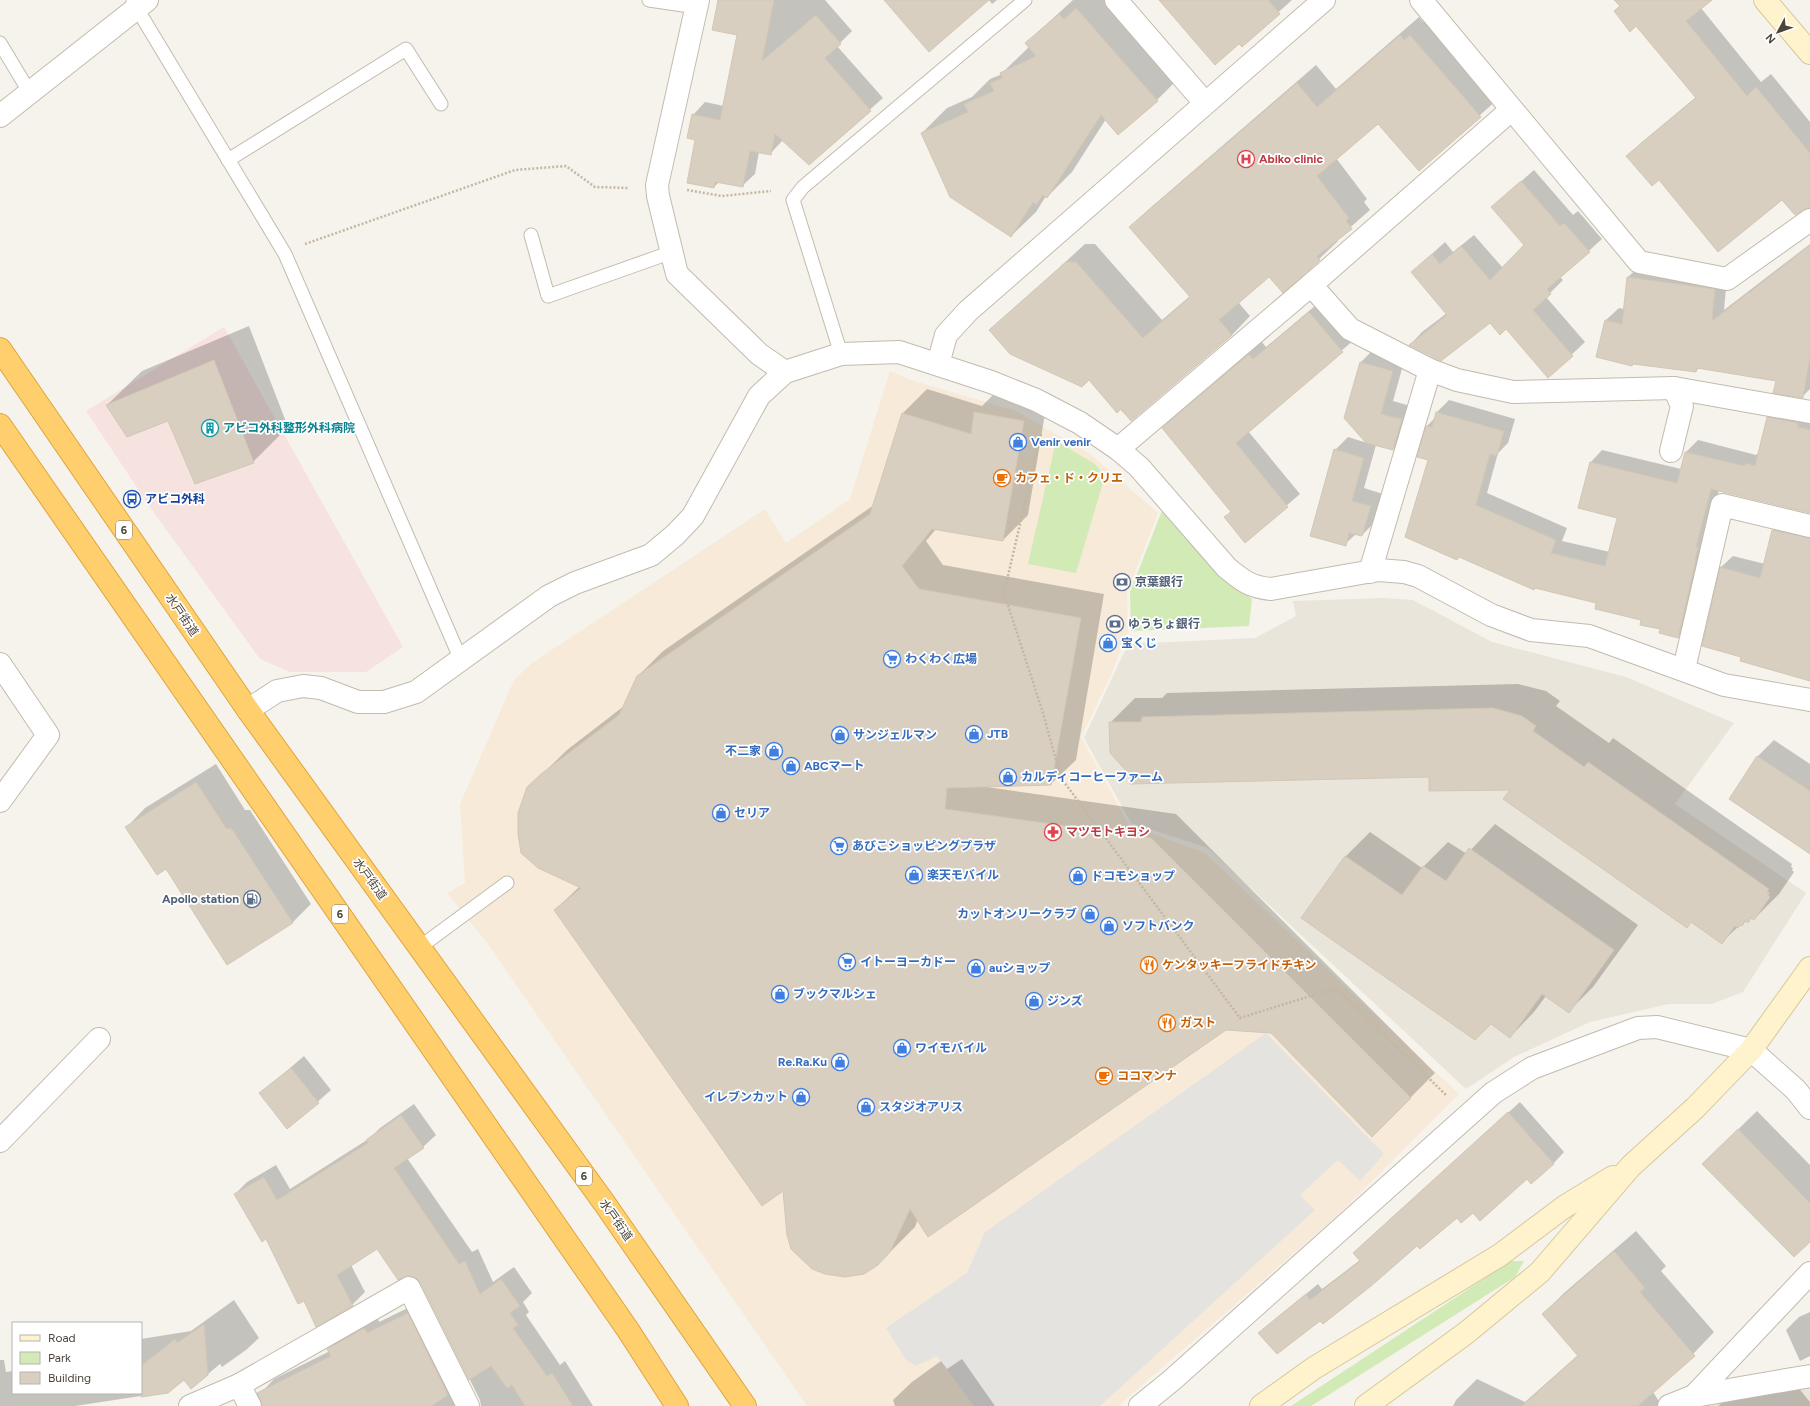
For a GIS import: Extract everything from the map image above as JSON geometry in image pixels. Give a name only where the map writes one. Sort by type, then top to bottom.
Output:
[{"type":"highway","name":"水戸街道","points":[[0,349],[248,710],[605,1204],[745,1406]]},
{"type":"highway","name":"6","points":[[0,425],[628,1330],[677,1406]]},
{"type":"street","points":[[1116,0],[1205,103]]},
{"type":"street","points":[[938,364],[946,335],[968,311],[1324,0]]},
{"type":"street","points":[[1421,0],[1639,262],[1727,279],[1810,220]]},
{"type":"street","points":[[1765,0],[1810,53]]},
{"type":"street","points":[[0,116],[30,93],[138,3]]},
{"type":"street","points":[[698,3],[657,186],[658,196],[677,274],[759,354],[785,372]]},
{"type":"street","points":[[1118,448],[1311,285],[1511,110]]},
{"type":"street","points":[[1311,285],[1350,330],[1430,370],[1457,380],[1513,392],[1674,388],[1810,412]]},
{"type":"street","points":[[248,710],[277,691],[304,686],[321,688],[358,702],[384,702],[416,692],[549,596],[575,583],[651,555],[675,535],[693,516],[759,396],[785,372],[841,354],[899,352],[938,364],[1036,400],[1080,422],[1118,448],[1139,467],[1227,568],[1244,582],[1255,587],[1271,589],[1378,570],[1404,572],[1418,576],[1491,615],[1531,630],[1589,636],[1684,669],[1724,685],[1810,700]]},
{"type":"street","points":[[1370,572],[1430,370]]},
{"type":"street","points":[[1671,451],[1682,406],[1674,388]]},
{"type":"street","points":[[1684,669],[1722,505],[1810,526]]},
{"type":"street","points":[[0,664],[48,735],[0,801]]},
{"type":"street","points":[[1366,1406],[1466,1333],[1540,1272],[1631,1166],[1695,1108],[1751,1050],[1810,968]]},
{"type":"street","points":[[1140,1406],[1171,1381],[1493,1093],[1532,1068],[1638,1028],[1656,1026],[1751,1050],[1796,1090],[1810,1108]]},
{"type":"street","points":[[0,1141],[99,1039]]},
{"type":"street","points":[[1261,1406],[1314,1368],[1500,1255],[1564,1207],[1631,1166]]},
{"type":"street","points":[[1694,1396],[1810,1273]]},
{"type":"street","points":[[190,1406],[239,1385],[409,1288],[468,1406]]},
{"type":"street","points":[[1669,1406],[1694,1396],[1810,1376]]},
{"type":"street","points":[[239,1385],[250,1406]]},
{"type":"lane","points":[[649,0],[698,3]]},
{"type":"lane","points":[[841,354],[793,200],[797,194],[1025,0]]},
{"type":"lane","points":[[138,3],[228,160],[282,250],[460,660]]},
{"type":"lane","points":[[0,43],[30,93]]},
{"type":"lane","points":[[228,160],[406,49],[441,104]]},
{"type":"lane","points":[[531,235],[548,296],[672,252]]},
{"type":"lane","points":[[420,947],[506,883]]},
{"type":"path","points":[[282,250],[286,250],[515,170],[566,166],[595,187],[646,189],[657,186],[722,196],[776,191],[797,194]]},
{"type":"path","points":[[1041,433],[1004,593],[1043,713],[1061,778],[1240,1018],[1336,988],[1450,1098]]},
{"type":"shaded area","points":[[224,327],[403,647],[366,672],[290,672],[260,659],[152,510],[86,411]]},
{"type":"shaded area","name":"あびこショッピングプラザ","points":[[890,371],[908,379],[1016,411],[1090,454],[1158,513],[1127,593],[1128,632],[1111,675],[1081,737],[1129,825],[1205,853],[1459,1094],[1337,1216],[1118,1406],[807,1406],[488,944],[447,893],[465,883],[460,804],[514,680],[532,663],[765,509],[786,543],[850,499]]},
{"type":"shaded area","points":[[1384,598],[1413,600],[1492,642],[1626,677],[1734,723],[1675,804],[1806,893],[1743,992],[1712,1004],[1669,1004],[1590,1022],[1514,1057],[1466,1089],[1208,848],[1131,823],[1084,738],[1128,644],[1255,638],[1296,616],[1293,601]]},
{"type":"shaded area","points":[[1266,1033],[1384,1154],[1360,1181],[1338,1160],[1300,1195],[1315,1210],[1100,1406],[974,1406],[937,1356],[916,1366],[906,1360],[886,1328],[967,1273],[985,1232]]},
{"type":"shaded area","points":[[1810,1376],[1810,1406],[1669,1406]]},
{"type":"green space","points":[[1056,441],[1095,464],[1105,476],[1076,573],[1028,564]]},
{"type":"green space","points":[[1163,508],[1219,576],[1252,599],[1249,626],[1131,631],[1130,592]]},
{"type":"green space","points":[[1511,1261],[1524,1261],[1515,1277],[1311,1406],[1291,1406]]},
{"type":"building","points":[[718,0],[774,0],[762,61],[816,15],[841,44],[825,58],[871,111],[809,165],[775,134],[771,155],[750,151],[743,187],[715,182],[714,188],[687,183],[695,140],[687,138],[692,114],[720,120],[737,35],[712,30]]},
{"type":"building","points":[[884,0],[989,0],[929,52]]},
{"type":"building","points":[[1159,0],[1268,0],[1280,14],[1242,47],[1239,44],[1215,65]]},
{"type":"building","points":[[1614,0],[1712,0],[1686,21],[1747,96],[1756,87],[1810,153],[1810,208],[1795,215],[1782,200],[1718,252],[1659,180],[1652,186],[1626,156],[1696,98],[1636,26],[1630,32],[1614,11],[1620,6]]},
{"type":"building","points":[[1076,8],[1158,101],[1118,135],[1101,115],[1047,198],[1043,195],[1036,205],[1033,202],[1011,237],[950,197],[921,133],[968,112],[964,104],[994,91],[990,83],[1002,78],[1000,73],[1036,56],[1025,43],[1059,14],[1064,19]]},
{"type":"building","points":[[1400,35],[1404,40],[1410,35],[1481,117],[1419,171],[1378,124],[1317,176],[1349,218],[1346,221],[1352,229],[1317,256],[1320,260],[1283,293],[1269,277],[1219,320],[1232,335],[1131,421],[1121,409],[1117,413],[1089,380],[1082,387],[1010,354],[989,330],[1066,262],[1076,262],[1143,338],[1190,297],[1129,227],[1297,83],[1317,107]]},
{"type":"building","points":[[1521,181],[1560,226],[1564,223],[1590,252],[1547,289],[1551,294],[1533,310],[1573,356],[1548,378],[1506,329],[1500,335],[1490,323],[1441,361],[1409,345],[1447,315],[1411,272],[1432,254],[1440,264],[1461,246],[1490,280],[1524,245],[1491,207]]},
{"type":"building","points":[[1810,245],[1810,356],[1803,398],[1773,393],[1776,381],[1697,368],[1696,372],[1633,364],[1632,366],[1596,357],[1605,320],[1622,324],[1627,277],[1715,289],[1712,321],[1749,292],[1752,292],[1751,291]]},
{"type":"building","points":[[1309,312],[1343,352],[1236,443],[1288,507],[1245,543],[1224,517],[1231,512],[1162,428],[1249,354],[1253,359]]},
{"type":"building","name":"アビコ外科整形外科病院","points":[[214,360],[254,463],[195,484],[168,421],[127,437],[106,405]]},
{"type":"building","points":[[1360,362],[1393,371],[1381,414],[1402,419],[1393,450],[1366,443],[1344,418]]},
{"type":"building","name":"あびこショッピングプラザ","points":[[974,412],[1024,421],[1003,541],[932,529],[902,566],[919,589],[1081,618],[1051,785],[947,788],[945,809],[1151,838],[1411,1098],[1372,1137],[1271,1033],[1226,1030],[928,1237],[910,1209],[890,1252],[878,1265],[864,1274],[845,1277],[825,1274],[812,1269],[791,1249],[787,1235],[783,1191],[762,1206],[554,910],[581,888],[538,868],[521,853],[518,834],[518,813],[527,787],[541,774],[619,715],[637,676],[870,514],[902,413],[971,434]]},
{"type":"building","points":[[1436,412],[1504,431],[1497,456],[1490,454],[1476,505],[1556,540],[1551,553],[1605,566],[1617,518],[1578,508],[1590,462],[1677,483],[1685,452],[1745,466],[1746,463],[1755,466],[1767,417],[1798,423],[1798,427],[1810,430],[1810,513],[1711,489],[1696,547],[1698,547],[1696,560],[1678,638],[1659,633],[1660,629],[1640,625],[1641,620],[1595,609],[1596,603],[1535,588],[1534,590],[1459,557],[1457,560],[1405,537],[1428,460],[1417,457],[1426,426],[1432,427]]},
{"type":"building","points":[[1334,449],[1364,458],[1352,501],[1371,506],[1362,536],[1349,533],[1346,546],[1310,536]]},
{"type":"building","points":[[1772,530],[1810,538],[1810,681],[1740,661],[1741,657],[1702,646],[1720,567],[1760,578]]},
{"type":"building","points":[[1493,708],[1522,716],[1536,726],[1533,731],[1584,767],[1588,762],[1769,889],[1767,892],[1770,893],[1768,895],[1770,897],[1754,920],[1751,918],[1748,923],[1745,921],[1742,926],[1740,925],[1738,928],[1735,926],[1722,944],[1691,922],[1687,928],[1503,799],[1510,790],[1429,791],[1429,777],[1130,784],[1130,775],[1110,753],[1109,722],[1141,722],[1142,717]]},
{"type":"building","points":[[1757,756],[1810,791],[1810,854],[1729,799]]},
{"type":"building","points":[[196,782],[226,828],[232,829],[293,923],[227,965],[166,869],[157,875],[125,827]]},
{"type":"building","points":[[1469,848],[1614,950],[1569,1013],[1542,994],[1510,1038],[1491,1024],[1475,1040],[1301,918],[1345,856],[1402,895],[1423,866],[1446,881]]},
{"type":"building","points":[[291,1068],[319,1103],[287,1129],[259,1093]]},
{"type":"building","points":[[1508,1112],[1554,1164],[1531,1184],[1527,1179],[1480,1221],[1473,1213],[1461,1223],[1457,1218],[1420,1249],[1417,1246],[1371,1286],[1323,1324],[1320,1321],[1277,1354],[1258,1333],[1306,1294],[1310,1300],[1360,1261],[1353,1253]]},
{"type":"building","points":[[401,1115],[424,1148],[394,1168],[459,1264],[465,1261],[480,1294],[501,1279],[520,1306],[510,1313],[518,1325],[513,1328],[547,1376],[552,1373],[573,1406],[525,1406],[512,1385],[507,1388],[491,1366],[469,1380],[420,1282],[416,1278],[410,1276],[398,1280],[377,1249],[337,1275],[353,1306],[316,1327],[304,1301],[298,1304],[266,1239],[262,1242],[234,1194],[264,1177],[277,1200],[368,1143],[366,1140]]},
{"type":"building","points":[[1738,1129],[1810,1203],[1810,1242],[1794,1257],[1702,1164]]},
{"type":"building","points":[[1614,1251],[1645,1288],[1640,1292],[1695,1356],[1638,1406],[1522,1406],[1578,1356],[1542,1314]]},
{"type":"building","points":[[408,1313],[448,1395],[432,1406],[262,1406],[257,1393],[331,1356],[327,1349],[364,1328],[367,1333]]},
{"type":"building","points":[[204,1324],[208,1375],[191,1389],[184,1380],[168,1393],[141,1397],[142,1365],[175,1339],[177,1343]]},
{"type":"place","name":"Abiko clinic","points":[[1246,159]]},
{"type":"place","name":"アビコ外科整形外科病院","points":[[210,428]]},
{"type":"place","name":"Venir venir","points":[[1018,442]]},
{"type":"place","name":"カフェ・ド・クリエ","points":[[1002,478]]},
{"type":"place","name":"アビコ外科","points":[[132,499]]},
{"type":"place","name":"京葉銀行","points":[[1122,582]]},
{"type":"place","name":"ゆうちょ銀行","points":[[1115,624]]},
{"type":"place","name":"宝くじ","points":[[1108,643]]},
{"type":"place","name":"わくわく広場","points":[[892,659]]},
{"type":"place","name":"JTB","points":[[974,734]]},
{"type":"place","name":"サンジェルマン","points":[[840,735]]},
{"type":"place","name":"不二家","points":[[774,751]]},
{"type":"place","name":"ABCマート","points":[[791,766]]},
{"type":"place","name":"カルディコーヒーファーム","points":[[1008,777]]},
{"type":"place","name":"セリア","points":[[721,813]]},
{"type":"place","name":"マツモトキヨシ","points":[[1053,832]]},
{"type":"place","name":"あびこショッピングプラザ","points":[[839,846]]},
{"type":"place","name":"楽天モバイル","points":[[914,875]]},
{"type":"place","name":"ドコモショップ","points":[[1078,876]]},
{"type":"place","name":"Apollo station","points":[[252,899]]},
{"type":"place","name":"カットオンリークラブ","points":[[1090,914]]},
{"type":"place","name":"ソフトバンク","points":[[1109,926]]},
{"type":"place","name":"イトーヨーカドー","points":[[847,962]]},
{"type":"place","name":"ケンタッキーフライドチキン","points":[[1149,965]]},
{"type":"place","name":"auショップ","points":[[976,968]]},
{"type":"place","name":"ブックマルシェ","points":[[780,994]]},
{"type":"place","name":"ジンズ","points":[[1034,1001]]},
{"type":"place","name":"ガスト","points":[[1167,1023]]},
{"type":"place","name":"ワイモバイル","points":[[902,1048]]},
{"type":"place","name":"Re.Ra.Ku","points":[[840,1062]]},
{"type":"place","name":"ココマンナ","points":[[1104,1076]]},
{"type":"place","name":"イレブンカット","points":[[801,1097]]},
{"type":"place","name":"スタジオアリス","points":[[866,1107]]}]
